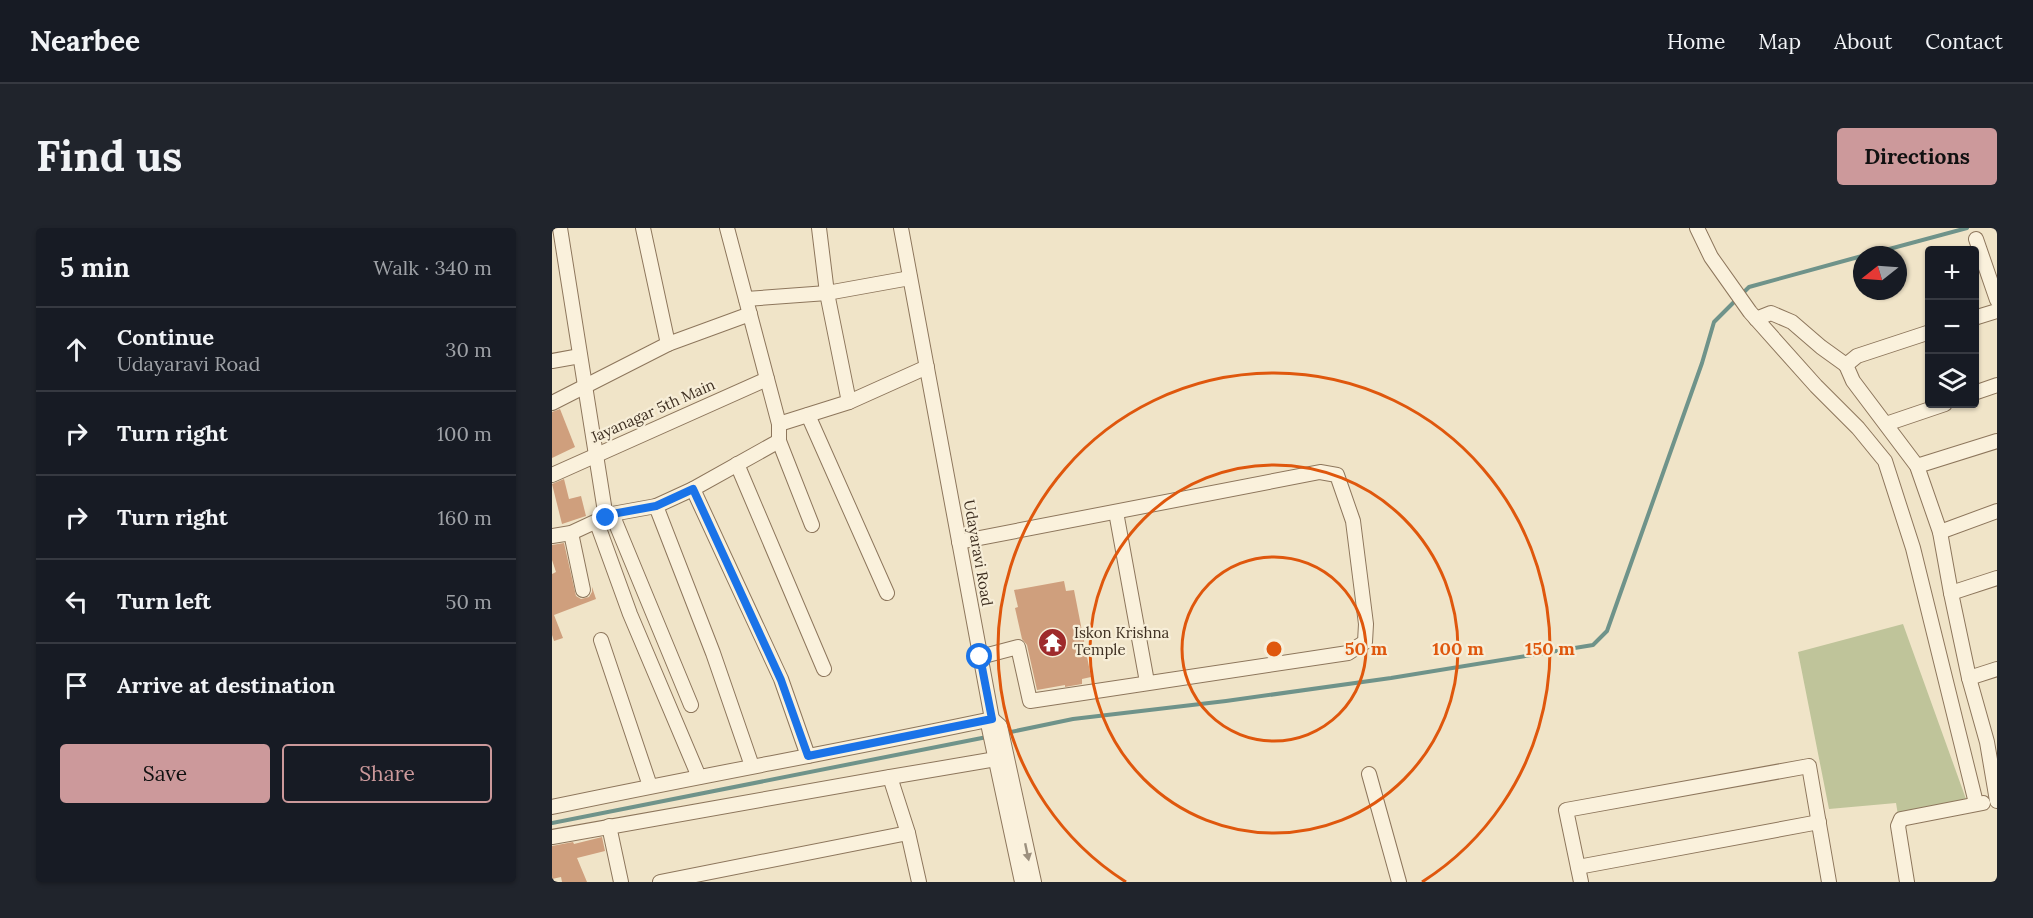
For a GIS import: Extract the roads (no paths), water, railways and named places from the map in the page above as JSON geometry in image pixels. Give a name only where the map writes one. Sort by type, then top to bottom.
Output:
[{"type":"street","points":[[560,228],[605,518],[630,614],[699,777]]},
{"type":"street","points":[[643,228],[668,344]]},
{"type":"street","points":[[727,228],[779,424],[779,441],[812,525]]},
{"type":"street","points":[[819,228],[827,293],[849,402]]},
{"type":"street","name":"Udayaravi Road","points":[[901,228],[1022,882]]},
{"type":"street","points":[[1697,228],[1711,257],[1753,315],[1885,460],[1913,548],[1976,803]]},
{"type":"street","points":[[1976,239],[1997,300]]},
{"type":"street","points":[[746,299],[827,293],[910,278]]},
{"type":"street","points":[[1979,316],[1997,311]]},
{"type":"street","points":[[1753,315],[1771,313],[1792,322],[1846,365],[1853,381],[1917,466],[1940,532],[1969,678],[1992,740],[1996,801],[1901,819],[1898,826],[1907,882]]},
{"type":"street","points":[[552,403],[668,344],[750,315]]},
{"type":"street","points":[[1846,365],[1857,356],[1925,333]]},
{"type":"street","points":[[552,361],[580,356]]},
{"type":"street","points":[[779,424],[849,402],[927,367]]},
{"type":"street","name":"Jayanagar 5th Main","points":[[552,475],[767,379]]},
{"type":"street","points":[[1979,391],[1997,385]]},
{"type":"street","points":[[1886,424],[1933,408]]},
{"type":"street","points":[[808,415],[887,593]]},
{"type":"street","points":[[552,536],[571,533],[605,518],[656,506],[693,489],[779,441]]},
{"type":"street","points":[[1917,466],[1997,441]]},
{"type":"street","points":[[737,464],[824,669]]},
{"type":"street","points":[[959,542],[1320,472],[1337,475],[1353,521],[1366,624],[1365,642],[1348,653],[1030,701],[1018,646],[980,657]]},
{"type":"street","points":[[693,489],[781,680],[808,756]]},
{"type":"street","points":[[656,506],[713,652],[752,766]]},
{"type":"street","points":[[1116,512],[1147,682]]},
{"type":"street","points":[[1940,532],[1997,512]]},
{"type":"street","points":[[605,518],[690,705]]},
{"type":"street","points":[[571,533],[583,590]]},
{"type":"street","points":[[1951,593],[1997,578]]},
{"type":"street","points":[[602,640],[650,786]]},
{"type":"street","points":[[1969,678],[1997,669]]},
{"type":"street","points":[[552,807],[752,766],[993,724]]},
{"type":"street","points":[[552,837],[999,756],[1034,882]]},
{"type":"street","points":[[1581,882],[1566,810],[1809,766],[1829,882]]},
{"type":"street","points":[[1369,774],[1399,882]]},
{"type":"street","points":[[890,777],[908,833],[914,881]]},
{"type":"street","points":[[1578,867],[1819,822]]},
{"type":"street","points":[[609,826],[621,882]]},
{"type":"street","points":[[660,882],[908,833]]},
{"type":"waterway","points":[[1900,246],[1967,228]]},
{"type":"waterway","points":[[1006,733],[1073,719],[1391,678],[1593,645],[1607,631],[1702,363],[1714,322],[1749,287],[1853,258]]},
{"type":"waterway","points":[[552,823],[987,737]]},
{"type":"place","name":"Iskon Krishna Temple","points":[[1053,642]]}]
